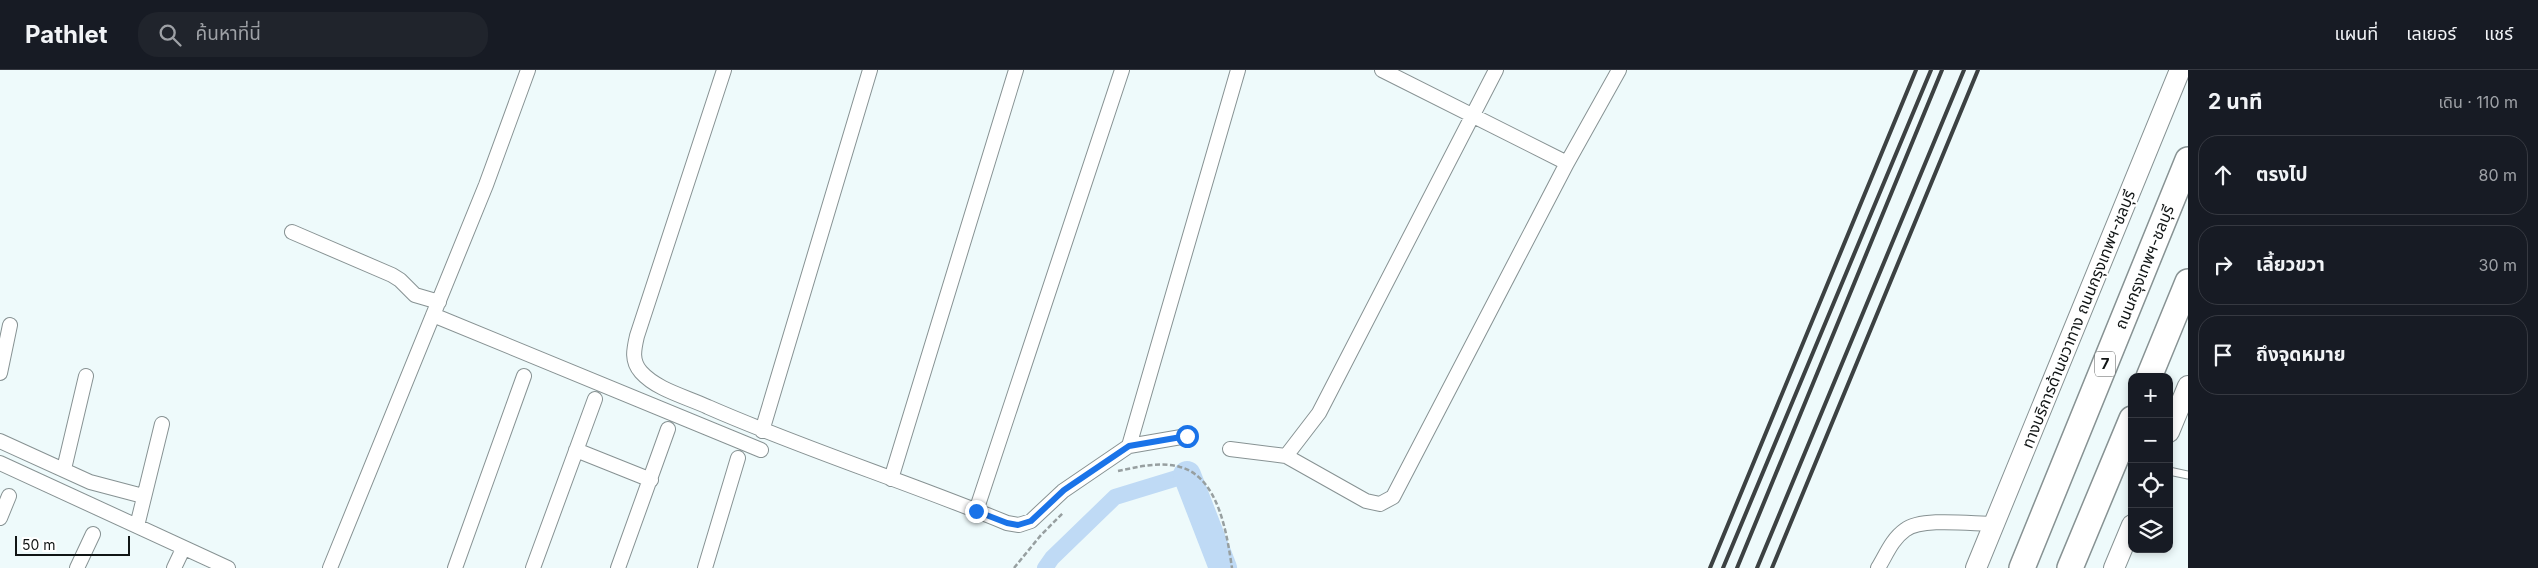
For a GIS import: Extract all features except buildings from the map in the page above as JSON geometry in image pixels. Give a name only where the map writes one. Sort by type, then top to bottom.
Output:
[{"type":"highway","name":"ถนนกรุงเทพฯ-ชลบุรี","points":[[2022,568],[2188,160]]},
{"type":"highway","points":[[2151,373],[2188,282]]},
{"type":"highway","points":[[2070,568],[2128,429]]},
{"type":"main road","name":"ทางบริการด้านขวาทาง ถนนกรุงเทพฯ-ชลบุรี","points":[[1976,568],[2180,70]]},
{"type":"main road","points":[[2173,422],[2188,386]]},
{"type":"main road","points":[[2114,568],[2128,535]]},
{"type":"street","points":[[330,568],[486,185],[528,70]]},
{"type":"street","points":[[724,70],[633,351],[635,362],[641,372],[656,384],[762,431],[1007,523],[1018,525],[1031,521],[1064,490],[1129,446],[1187,436]]},
{"type":"street","points":[[762,431],[870,70]]},
{"type":"street","points":[[891,479],[1016,70]]},
{"type":"street","points":[[976,511],[1122,70]]},
{"type":"street","points":[[1129,446],[1238,70]]},
{"type":"street","points":[[1382,70],[1567,163]]},
{"type":"street","points":[[1286,456],[1319,413],[1496,70]]},
{"type":"street","points":[[1230,449],[1286,456],[1366,501],[1380,504],[1392,497],[1567,163],[1619,70]]},
{"type":"street","points":[[292,232],[392,275],[415,295],[436,309],[761,450]]},
{"type":"street","points":[[0,373],[10,325]]},
{"type":"street","points":[[64,469],[86,376]]},
{"type":"street","points":[[455,568],[524,376]]},
{"type":"street","points":[[533,568],[595,399]]},
{"type":"street","points":[[137,526],[162,424]]},
{"type":"street","points":[[618,568],[668,429]]},
{"type":"street","points":[[0,441],[90,482],[144,496]]},
{"type":"street","points":[[576,450],[651,480]]},
{"type":"street","points":[[708,567],[738,458]]},
{"type":"street","points":[[0,464],[228,568]]},
{"type":"street","points":[[0,518],[9,496]]},
{"type":"street","points":[[1878,568],[1894,540],[1906,529],[1918,523],[1994,524]]},
{"type":"street","points":[[78,568],[92,534]]},
{"type":"street","points":[[174,568],[183,549]]},
{"type":"lane","points":[[2173,472],[2188,476]]},
{"type":"path","points":[[1112,472],[1158,465],[1180,466],[1190,471],[1205,484],[1216,499],[1228,538],[1232,568]]},
{"type":"path","points":[[1014,568],[1041,535],[1065,511]]},
{"type":"waterway","points":[[1045,568],[1052,558],[1115,497],[1187,475]]},
{"type":"waterway","points":[[1187,475],[1223,568]]},
{"type":"railway","points":[[1710,568],[1916,70]]},
{"type":"railway","points":[[1723,568],[1931,70]]},
{"type":"railway","points":[[1737,568],[1942,70]]},
{"type":"railway","points":[[1757,568],[1964,70]]},
{"type":"railway","points":[[1772,568],[1978,70]]},
{"type":"route","points":[[976,511],[1007,523],[1018,525],[1031,521],[1064,490],[1129,446],[1187,436]]}]
